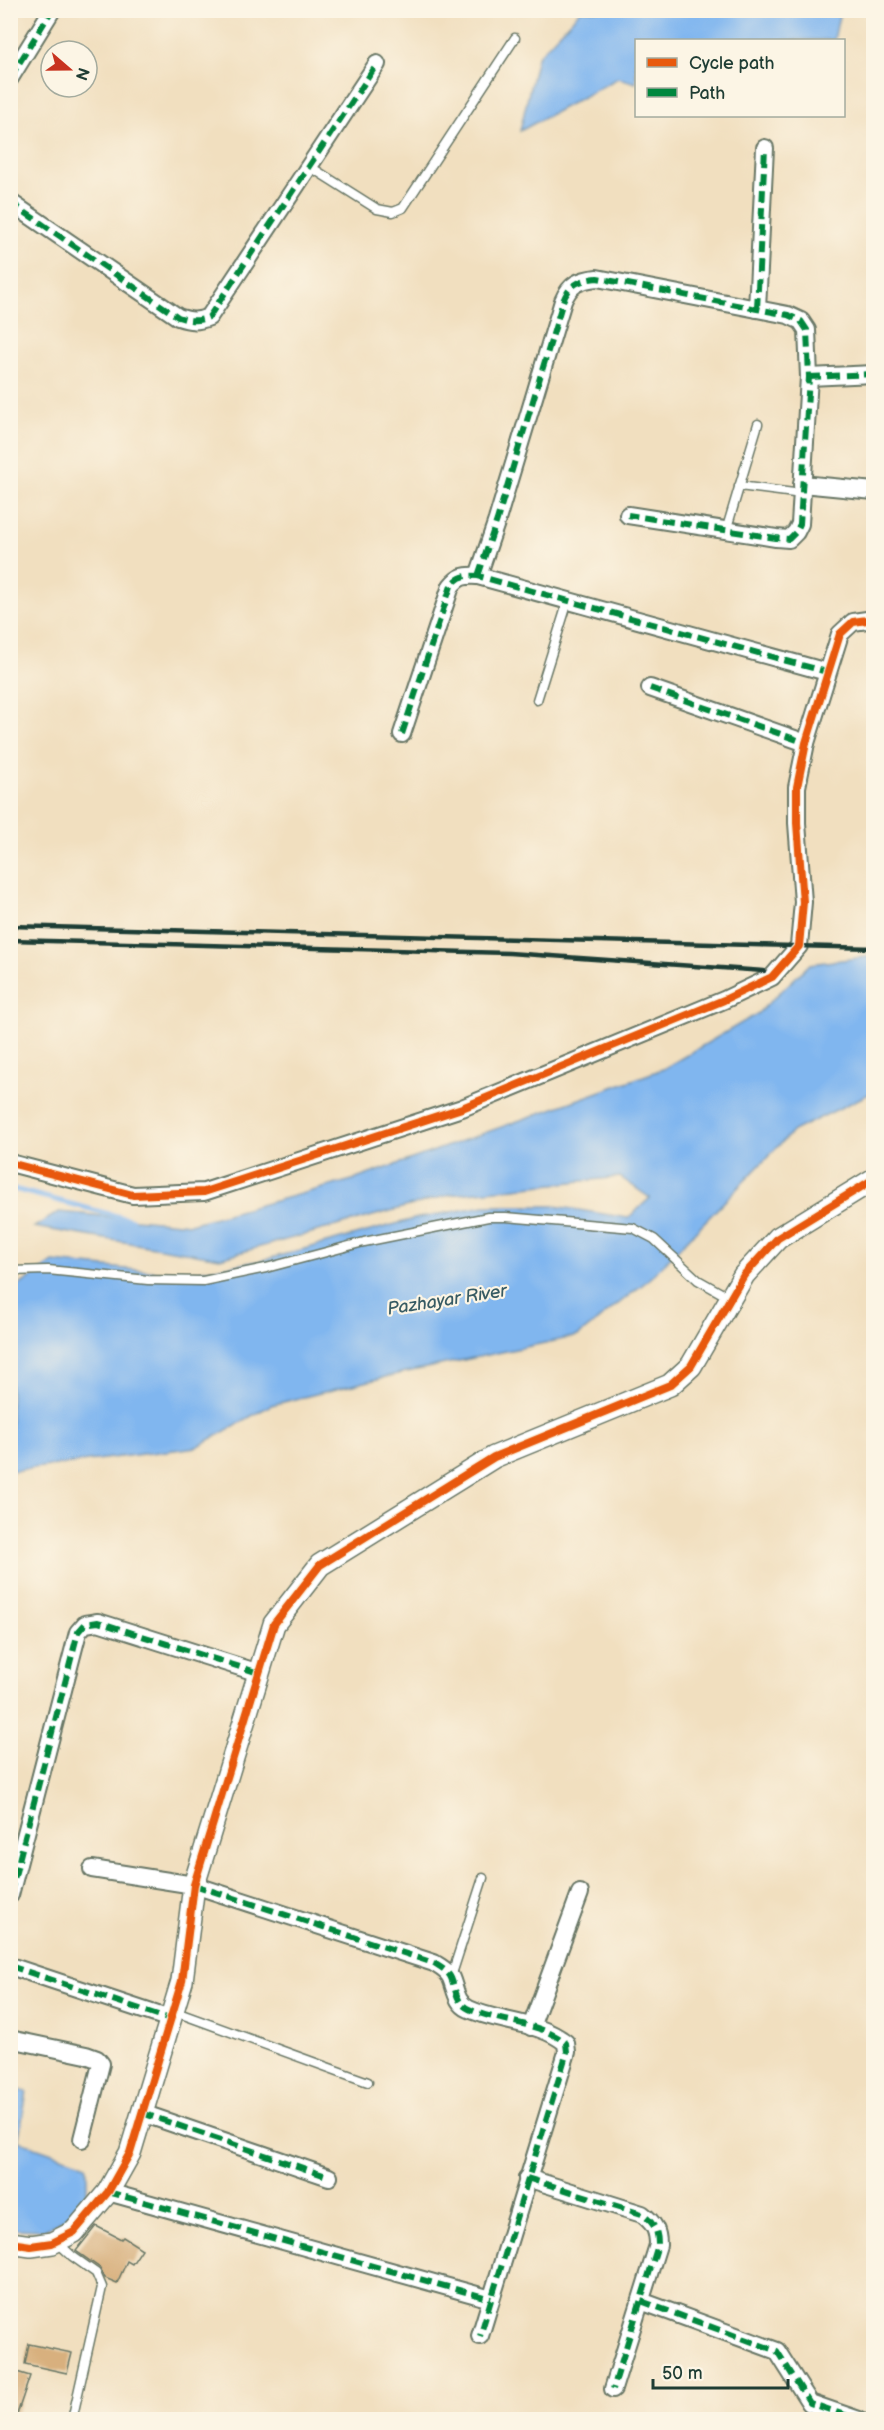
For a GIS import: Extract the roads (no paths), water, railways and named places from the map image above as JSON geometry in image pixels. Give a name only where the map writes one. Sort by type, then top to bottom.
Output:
[{"type":"street","points":[[10,78],[52,10]]},
{"type":"street","points":[[10,202],[178,317],[200,321],[210,317],[376,64]]},
{"type":"street","points":[[757,309],[765,148]]},
{"type":"street","points":[[477,576],[497,520],[567,291],[579,280],[597,278],[788,315],[801,321],[807,330],[809,377],[800,524],[796,532],[789,539],[628,515]]},
{"type":"street","points":[[809,377],[873,374]]},
{"type":"street","points":[[802,489],[873,491]]},
{"type":"street","points":[[402,734],[451,586],[457,578],[466,575],[477,576],[827,672]]},
{"type":"street","points":[[10,1163],[133,1195],[204,1192],[462,1108],[724,1000],[772,976],[799,946],[803,902],[797,823],[797,787],[806,742],[840,634],[854,622],[873,619]]},
{"type":"street","points":[[650,688],[806,742]]},
{"type":"street","points":[[10,2243],[31,2246],[56,2241],[74,2232],[108,2192],[130,2153],[182,1981],[194,1885],[274,1624],[320,1565],[494,1457],[670,1385],[691,1366],[744,1275],[777,1238],[873,1179]]},
{"type":"street","points":[[10,1895],[78,1632],[85,1624],[98,1622],[259,1672]]},
{"type":"street","points":[[92,1869],[194,1885],[434,1963],[451,1977],[456,1995],[468,2008],[531,2027],[558,2037],[566,2043],[567,2052],[480,2336]]},
{"type":"street","points":[[531,2027],[580,1893]]},
{"type":"street","points":[[10,1966],[172,2015]]},
{"type":"street","points":[[10,2039],[86,2055],[97,2059],[101,2064],[82,2139]]},
{"type":"street","points":[[142,2113],[329,2177]]},
{"type":"street","points":[[527,2178],[642,2214],[652,2222],[658,2234],[658,2245],[613,2389]]},
{"type":"street","points":[[108,2192],[491,2300]]},
{"type":"street","points":[[641,2301],[777,2351],[810,2403],[859,2420]]},
{"type":"lane","points":[[309,166],[377,209],[393,212],[403,208],[515,38]]},
{"type":"lane","points":[[726,531],[758,424]]},
{"type":"lane","points":[[739,486],[802,489]]},
{"type":"lane","points":[[537,700],[568,601]]},
{"type":"lane","points":[[10,1271],[27,1269],[148,1280],[203,1281],[266,1268],[364,1242],[488,1217],[506,1217],[633,1227],[654,1239],[698,1280],[730,1298]]},
{"type":"lane","points":[[451,1977],[483,1878]]},
{"type":"lane","points":[[172,2015],[368,2082]]},
{"type":"lane","points":[[56,2241],[96,2273],[101,2280],[102,2288],[72,2420]]},
{"type":"water","points":[[580,10],[840,11],[834,39],[635,39],[635,83],[618,78],[520,131],[537,57]]},
{"type":"water","name":"Pazhayar River","points":[[873,956],[873,1092],[793,1131],[647,1281],[578,1336],[402,1373],[271,1405],[197,1447],[11,1471],[10,1292],[53,1262],[179,1274],[260,1261],[418,1218],[484,1206],[554,1206],[628,1218],[650,1198],[620,1177],[449,1195],[220,1258],[34,1227],[59,1212],[190,1224],[356,1179],[663,1069],[757,1014],[810,964]]},
{"type":"water","points":[[10,2088],[27,2092],[18,2141],[87,2165],[87,2192],[78,2212],[43,2230],[11,2229]]},
{"type":"waterway","points":[[10,1188],[132,1220]]},
{"type":"railway","points":[[10,926],[874,948]]},
{"type":"railway","points":[[10,940],[509,953],[764,971]]}]
